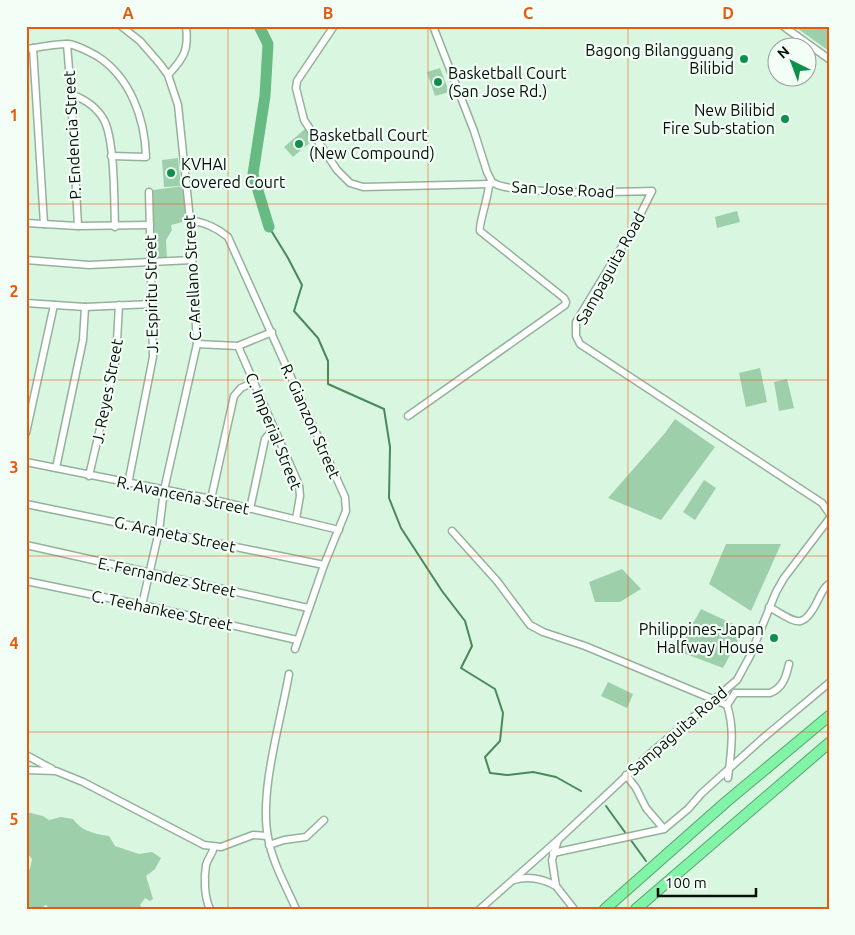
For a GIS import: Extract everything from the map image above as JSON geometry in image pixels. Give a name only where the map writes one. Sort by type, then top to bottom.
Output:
[{"type":"highway","points":[[605,909],[719,808],[829,716]]},
{"type":"highway","points":[[636,909],[829,744]]},
{"type":"street","name":"C. Arellano Street","points":[[121,26],[151,52],[168,75],[178,105],[190,220],[197,344],[164,490],[159,531],[142,605]]},
{"type":"street","points":[[168,75],[184,55],[187,47],[186,26]]},
{"type":"street","points":[[334,26],[297,81],[296,88],[304,120],[337,170],[350,183],[363,187],[492,184],[479,226],[480,231],[564,298],[566,302],[565,305],[408,416]]},
{"type":"street","name":"San Jose Road","points":[[433,26],[474,130],[492,184],[536,191],[584,193],[652,191]]},
{"type":"street","points":[[782,26],[829,59]]},
{"type":"street","points":[[44,224],[29,49],[67,44],[88,51],[117,72],[128,88],[136,106],[145,144],[146,157],[111,156]]},
{"type":"street","name":"P. Endencia Street","points":[[67,44],[78,226]]},
{"type":"street","points":[[71,94],[81,98],[101,115],[107,128],[111,156],[115,227]]},
{"type":"street","name":"Sampaguita Road","points":[[652,191],[635,225],[576,322],[577,340],[584,348],[822,503],[829,513]]},
{"type":"street","name":"J. Espiritu Street","points":[[128,484],[153,357],[149,192]]},
{"type":"street","name":"R. Gianzon Street","points":[[190,220],[209,224],[228,237],[346,497],[346,512],[324,565],[295,649]]},
{"type":"street","points":[[26,223],[115,227],[150,225]]},
{"type":"street","points":[[26,260],[90,265],[192,260]]},
{"type":"street","points":[[26,303],[85,306],[152,304]]},
{"type":"street","points":[[26,433],[54,305]]},
{"type":"street","name":"J. Reyes Street","points":[[90,476],[116,359],[119,305]]},
{"type":"street","points":[[56,468],[83,340],[85,306]]},
{"type":"street","points":[[197,344],[238,346],[272,332]]},
{"type":"street","name":"C. Imperial Street","points":[[238,346],[299,485],[300,496],[296,519]]},
{"type":"street","points":[[211,499],[234,396],[240,388],[254,382]]},
{"type":"street","points":[[250,509],[265,439],[276,430]]},
{"type":"street","name":"R. Avanceña Street","points":[[26,462],[128,484],[211,499],[339,530]]},
{"type":"street","name":"G. Araneta Street","points":[[26,504],[324,565]]},
{"type":"street","name":"Sampaguita Road","points":[[480,909],[559,839],[626,775],[740,676],[769,607],[784,578],[829,519]]},
{"type":"street","points":[[452,530],[497,581],[530,625],[543,632],[585,646],[727,706],[731,718],[733,737],[728,778]]},
{"type":"street","name":"E. Fernandez Street","points":[[26,545],[308,608]]},
{"type":"street","name":"C. Teehankee Street","points":[[26,581],[297,640]]},
{"type":"street","points":[[769,607],[795,621],[801,622],[807,619],[813,612],[823,590],[829,584]]},
{"type":"street","points":[[735,693],[770,693],[774,691],[783,683],[789,664]]},
{"type":"street","points":[[289,674],[268,786],[266,813],[269,845],[296,909]]},
{"type":"street","points":[[554,853],[649,834],[664,829],[688,809],[729,768],[829,683]]},
{"type":"street","points":[[731,684],[735,693]]},
{"type":"street","points":[[727,706],[735,693]]},
{"type":"street","points":[[26,755],[122,801],[204,845],[221,847],[253,835],[267,836]]},
{"type":"street","points":[[26,770],[56,771]]},
{"type":"street","points":[[626,775],[636,788],[646,808],[664,829]]},
{"type":"street","points":[[269,845],[284,840],[306,837],[324,820]]},
{"type":"street","points":[[556,886],[553,866],[554,853],[559,839]]},
{"type":"street","points":[[210,909],[205,879],[207,862],[212,856],[214,846]]},
{"type":"street","points":[[511,880],[532,878],[547,881],[556,886],[574,909]]},
{"type":"green space","points":[[794,26],[829,26],[829,51],[818,43],[818,38],[811,38]]},
{"type":"green space","name":"Basketball Court (San Jose Rd.)","points":[[440,68],[449,92],[435,96],[427,72]]},
{"type":"green space","name":"Basketball Court (New Compound)","points":[[305,129],[313,140],[293,157],[284,147]]},
{"type":"green space","name":"KVHAI Covered Court","points":[[178,158],[181,186],[164,187],[162,160]]},
{"type":"green space","points":[[184,186],[187,221],[171,225],[172,230],[166,240],[167,258],[155,259],[153,190]]},
{"type":"green space","points":[[737,211],[740,222],[717,228],[715,217]]},
{"type":"green space","points":[[760,368],[767,402],[746,407],[739,373]]},
{"type":"green space","points":[[787,379],[794,408],[779,411],[774,382]]},
{"type":"green space","points":[[675,419],[715,447],[661,520],[608,498],[665,433]]},
{"type":"green space","points":[[704,480],[716,488],[695,520],[683,512]]},
{"type":"green space","points":[[726,544],[781,544],[751,611],[709,584]]},
{"type":"green space","points":[[622,569],[641,589],[620,602],[595,602],[589,582]]},
{"type":"green space","points":[[701,609],[744,629],[723,668],[678,651]]},
{"type":"green space","points":[[608,682],[633,694],[627,708],[601,696]]},
{"type":"green space","points":[[26,812],[43,816],[49,820],[61,817],[73,819],[84,829],[109,836],[115,846],[139,854],[152,852],[161,858],[155,869],[146,876],[153,899],[150,901],[145,898],[140,905],[142,909],[51,909],[46,905],[39,909],[26,909],[26,871],[30,869],[32,859],[26,852]]},
{"type":"waterway","points":[[259,26],[268,44],[265,96],[253,174],[269,227]]},
{"type":"waterway","points":[[269,227],[302,285],[294,311],[318,338],[328,361],[328,384],[384,409],[390,447],[389,498],[401,528],[442,591],[465,621],[472,646],[461,668],[495,689],[503,713],[500,741],[485,757],[490,773],[507,775],[533,772],[556,777],[581,791]]},
{"type":"waterway","points":[[606,806],[627,835]]},
{"type":"waterway","points":[[630,839],[646,861]]},
{"type":"place","name":"Bagong Bilangguang Bilibid","points":[[744,59]]},
{"type":"place","name":"Basketball Court (San Jose Rd.)","points":[[438,82]]},
{"type":"place","name":"New Bilibid Fire Sub-station","points":[[785,119]]},
{"type":"place","name":"Basketball Court (New Compound)","points":[[299,144]]},
{"type":"place","name":"KVHAI Covered Court","points":[[171,173]]},
{"type":"place","name":"Philippines-Japan Halfway House","points":[[774,638]]}]
